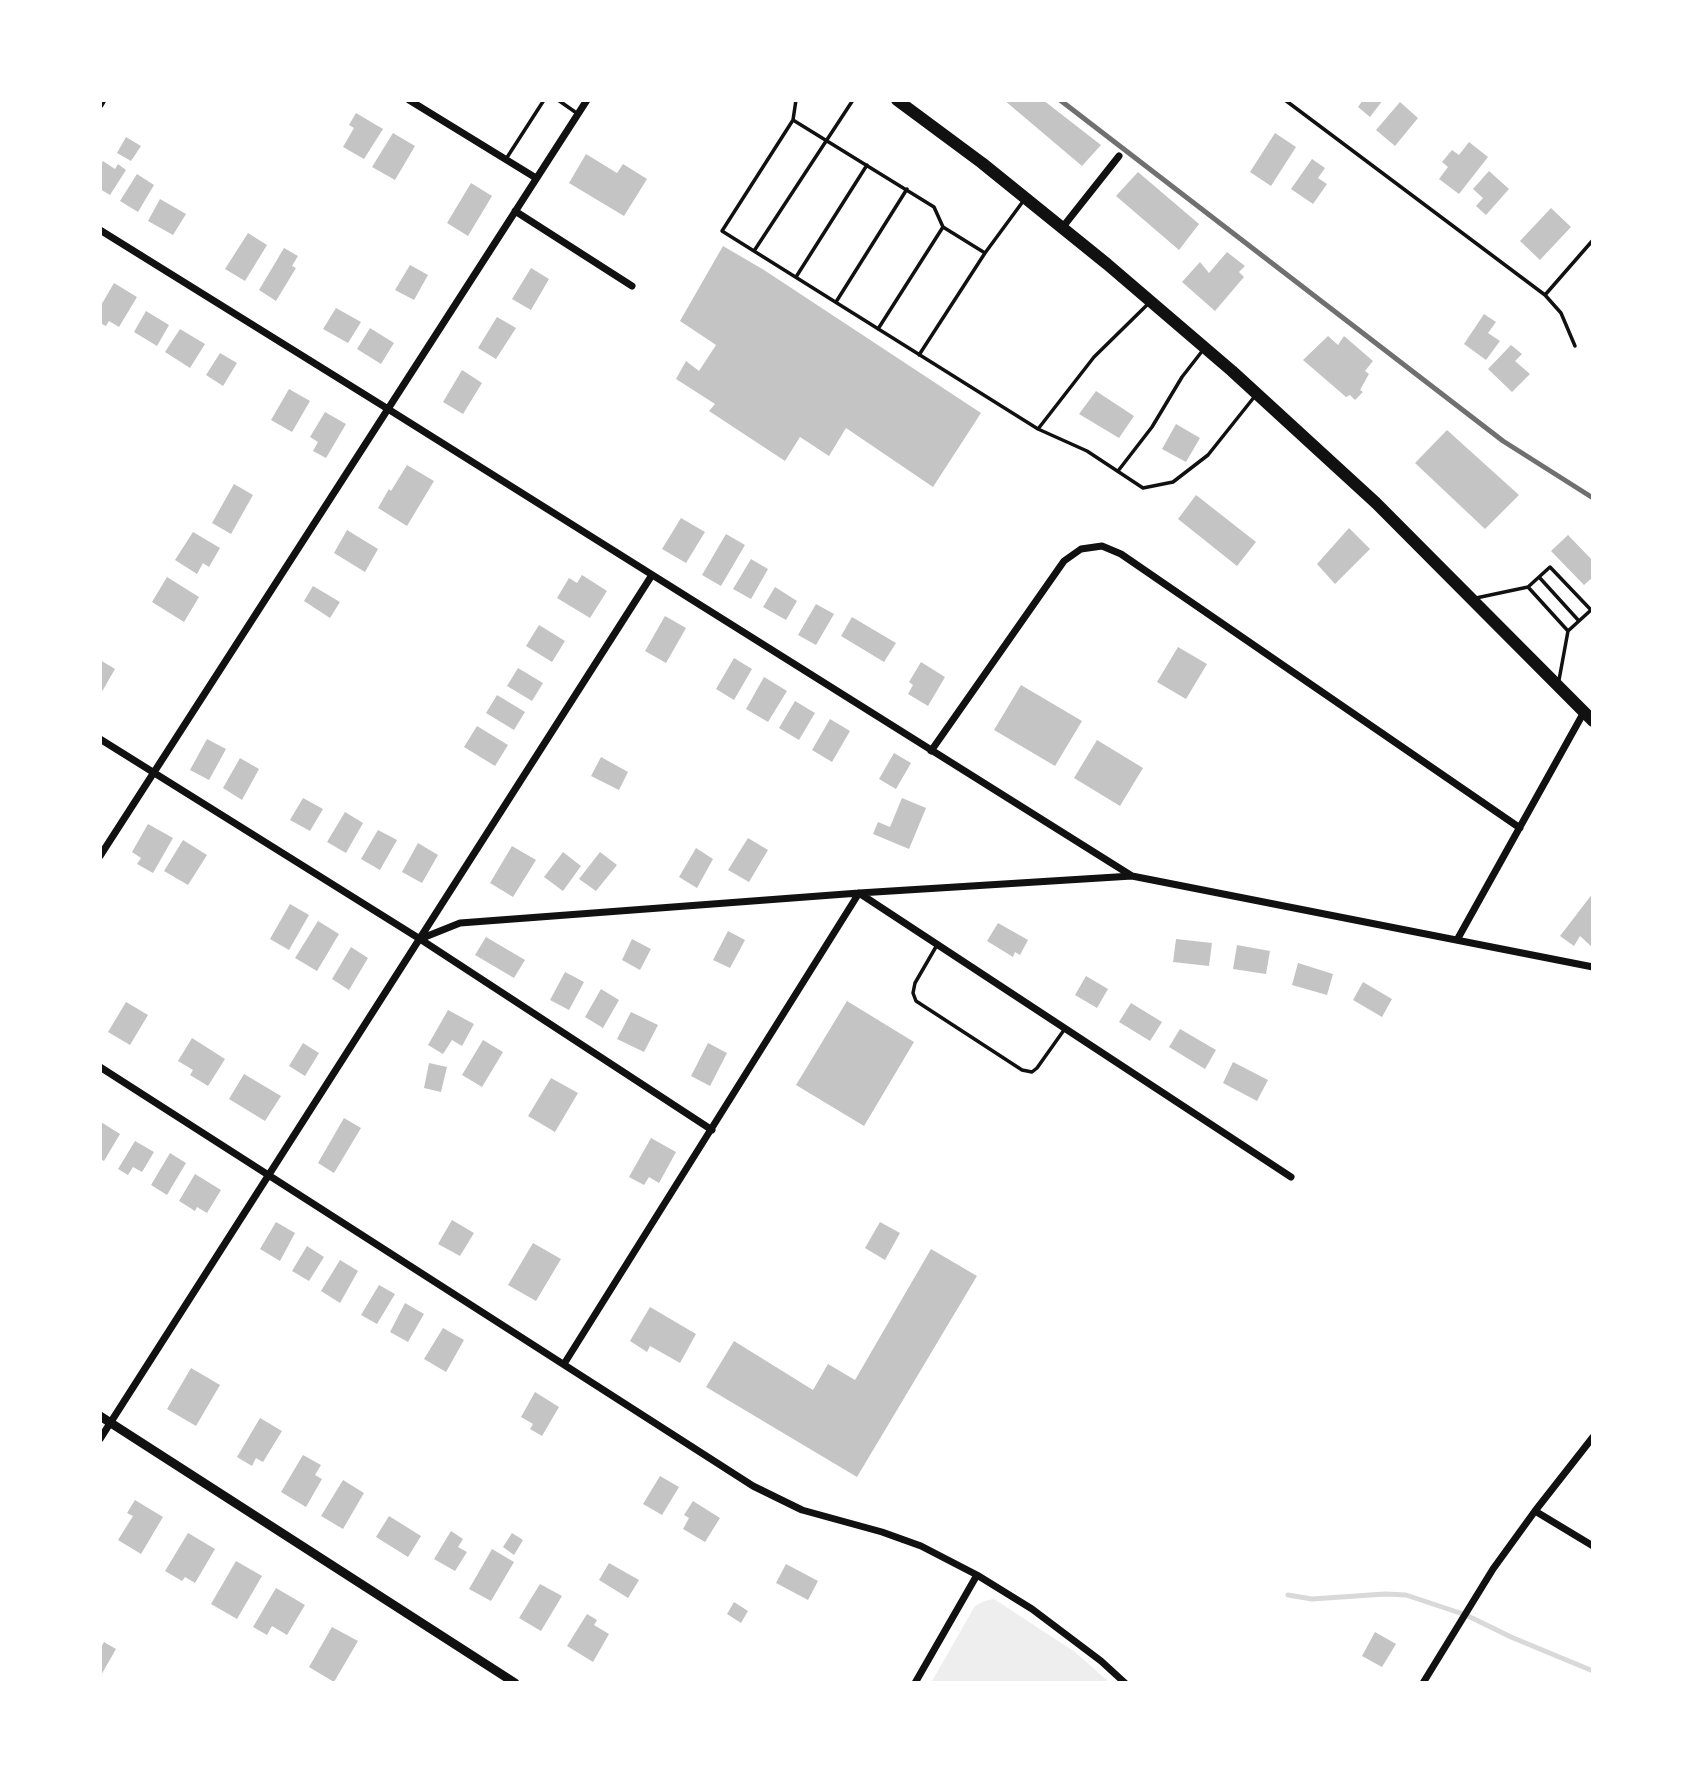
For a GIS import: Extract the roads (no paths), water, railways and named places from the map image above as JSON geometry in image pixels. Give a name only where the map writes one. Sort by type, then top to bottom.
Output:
[{"type":"main road","points":[[897,100],[1062,228],[1151,301],[1257,394],[1376,503],[1589,717]]},
{"type":"street","points":[[100,105],[103,100]]},
{"type":"street","points":[[410,100],[537,178]]},
{"type":"street","points":[[100,856],[587,100]]},
{"type":"street","points":[[1062,228],[1119,156]]},
{"type":"street","points":[[515,211],[632,286]]},
{"type":"street","points":[[100,230],[1132,876]]},
{"type":"street","points":[[931,751],[1064,561],[1081,549],[1102,546],[1121,554],[1520,828]]},
{"type":"street","points":[[100,1439],[652,575]]},
{"type":"street","points":[[1457,940],[1520,828],[1589,717]]},
{"type":"street","points":[[100,739],[420,939],[712,1130]]},
{"type":"street","points":[[420,939],[460,923],[1132,876],[1593,967]]},
{"type":"street","points":[[859,893],[1291,1177]]},
{"type":"street","points":[[564,1364],[859,893]]},
{"type":"street","points":[[100,1067],[753,1486],[802,1510],[882,1532],[921,1546],[977,1575],[1032,1609],[1101,1661],[1125,1683]]},
{"type":"street","points":[[100,1416],[513,1683]]},
{"type":"street","points":[[1423,1683],[1493,1569],[1593,1437]]},
{"type":"street","points":[[1535,1511],[1593,1546]]},
{"type":"street","points":[[915,1683],[977,1575]]},
{"type":"lane","points":[[506,159],[544,100]]},
{"type":"lane","points":[[558,100],[578,114]]},
{"type":"lane","points":[[796,100],[793,120],[722,231],[1038,429],[1087,451],[1143,488],[1173,482],[1208,455],[1257,394]]},
{"type":"lane","points":[[754,251],[853,100]]},
{"type":"lane","points":[[1285,100],[1545,295],[1561,313],[1575,346]]},
{"type":"lane","points":[[793,120],[934,206],[943,227],[985,253]]},
{"type":"lane","points":[[796,277],[867,165]]},
{"type":"lane","points":[[836,302],[907,190]]},
{"type":"lane","points":[[919,355],[985,253],[1025,198]]},
{"type":"lane","points":[[878,329],[943,227]]},
{"type":"lane","points":[[1545,295],[1593,240]]},
{"type":"lane","points":[[1038,429],[1094,357],[1151,301]]},
{"type":"lane","points":[[1118,471],[1152,427],[1182,377],[1205,348]]},
{"type":"lane","points":[[1472,599],[1528,587],[1550,567],[1591,610],[1568,631],[1559,686]]},
{"type":"lane","points":[[1539,578],[1579,621]]},
{"type":"lane","points":[[1528,587],[1568,631]]},
{"type":"lane","points":[[937,944],[915,983],[913,993],[916,1001],[1023,1070],[1032,1072],[1038,1068],[1064,1029]]},
{"type":"waterway","points":[[1288,1595],[1312,1599],[1406,1595],[1466,1615],[1593,1671]]},
{"type":"railway","points":[[1060,100],[1503,441],[1593,498]]}]
